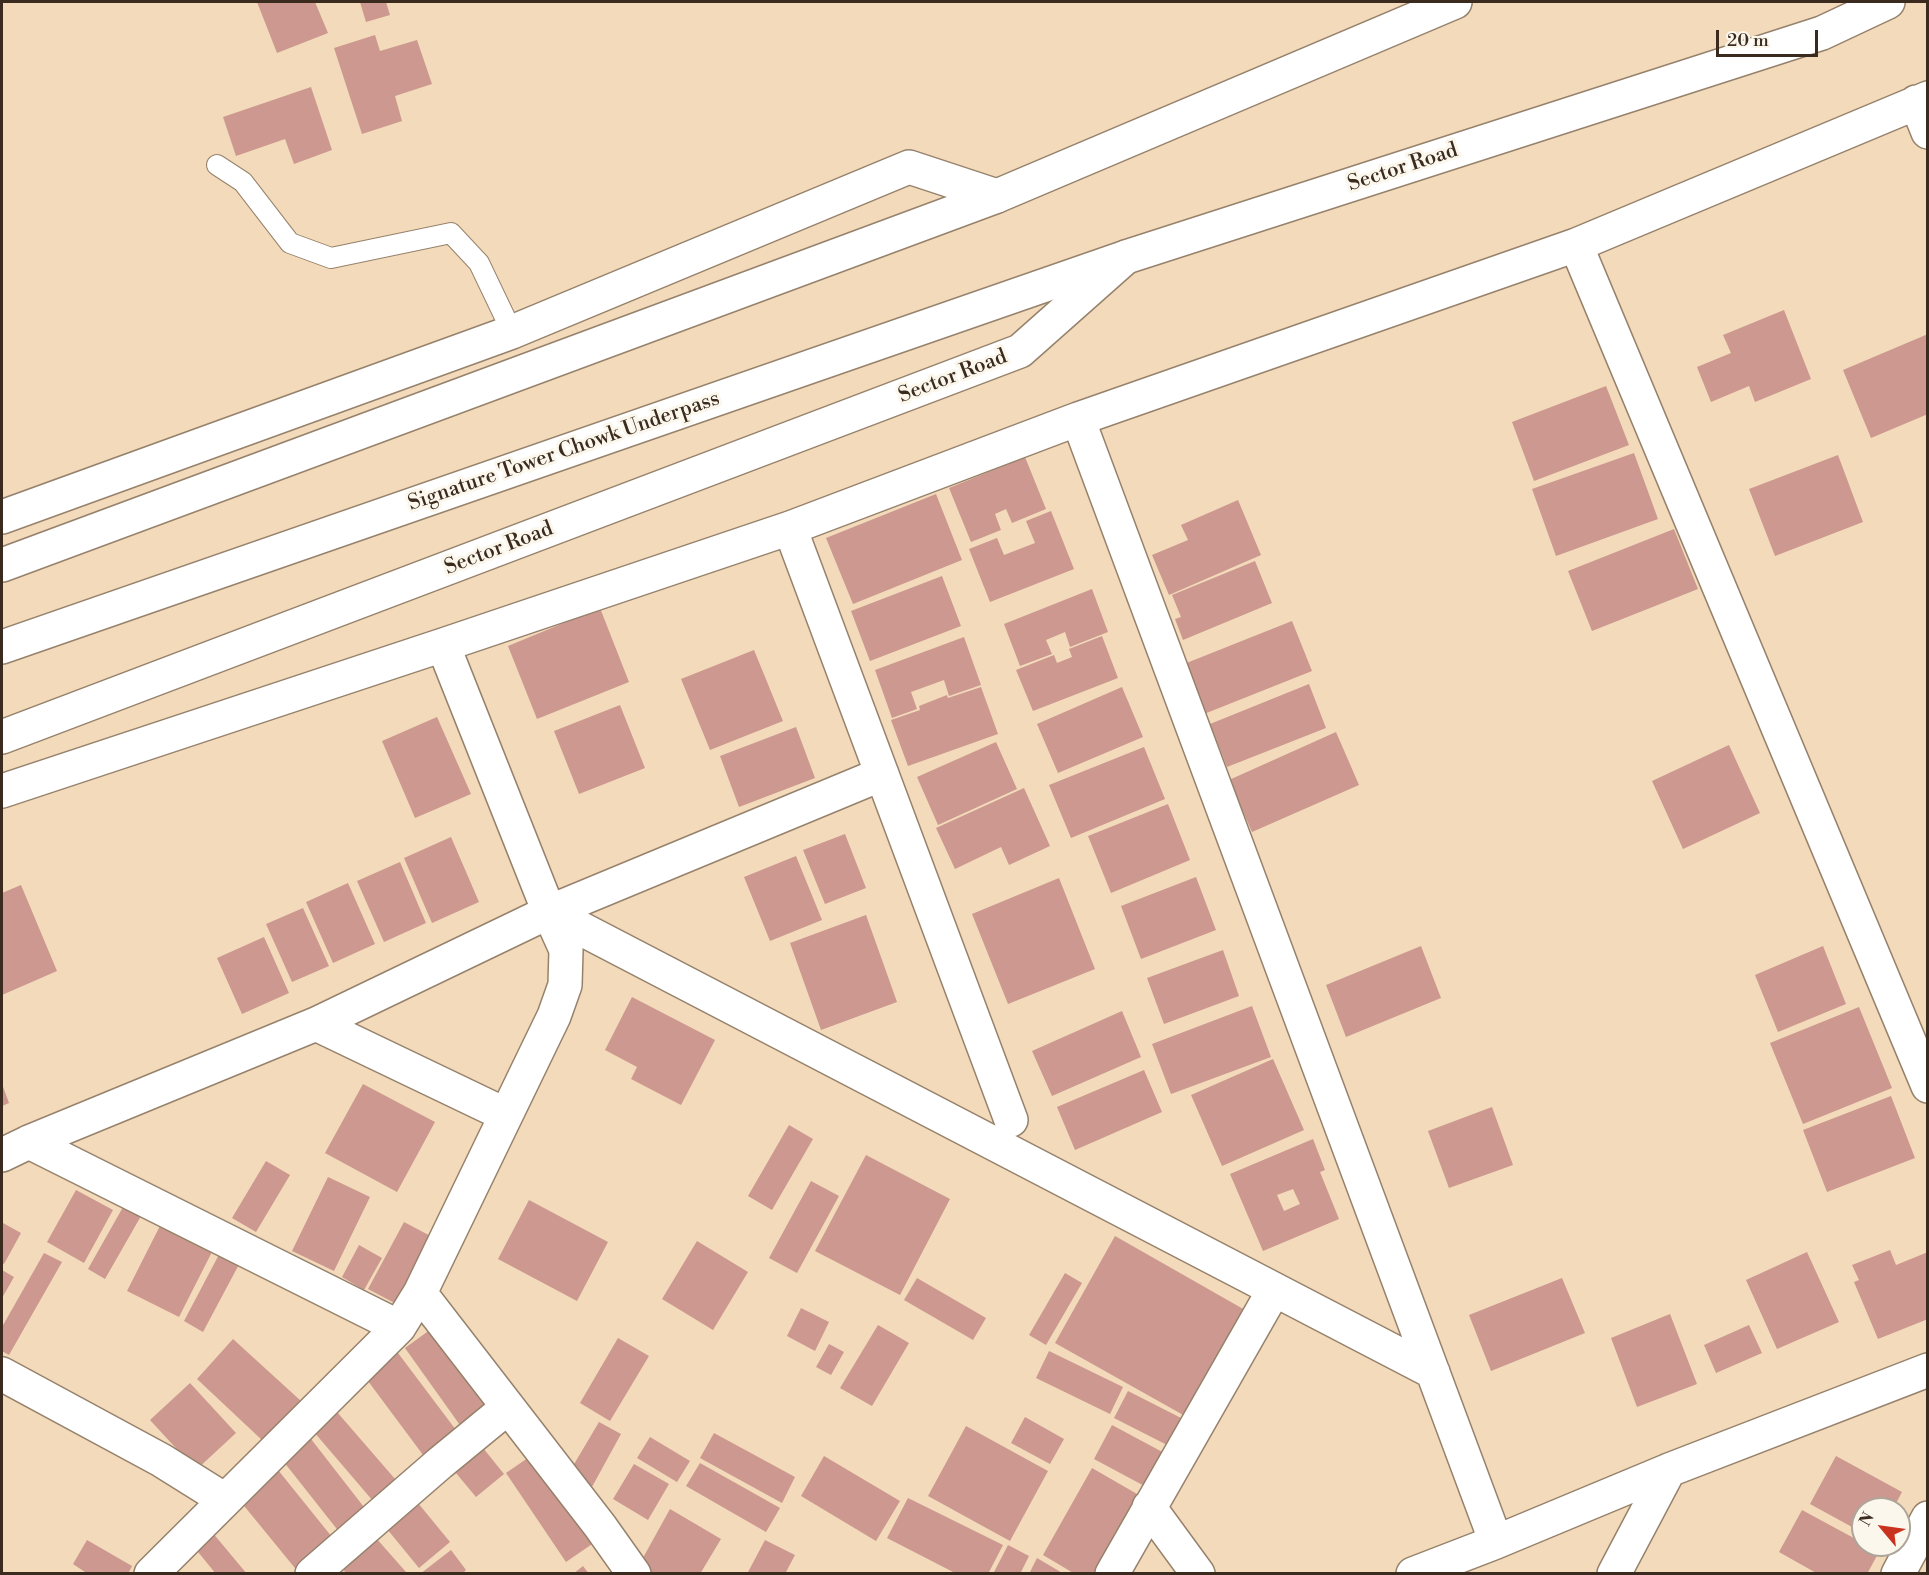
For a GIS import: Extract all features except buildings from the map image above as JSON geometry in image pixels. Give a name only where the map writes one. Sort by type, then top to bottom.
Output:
[{"type":"street","points":[[2,565],[997,196],[1455,2]]},
{"type":"street","points":[[1822,33],[1866,2]]},
{"type":"street","name":"Sector Road","points":[[2,737],[1020,351],[1126,257],[1822,33],[1888,2]]},
{"type":"street","points":[[2,791],[790,528],[1078,419],[1576,245],[1924,111]]},
{"type":"street","points":[[2,517],[512,332],[909,167],[997,196]]},
{"type":"street","points":[[1576,245],[1928,1086]]},
{"type":"street","name":"Signature Tower Chowk Underpass","points":[[2,647],[1126,257]]},
{"type":"street","points":[[1078,419],[1496,1542]]},
{"type":"street","points":[[790,528],[1011,1120]]},
{"type":"street","points":[[151,1574],[399,1327],[420,1293],[554,1016],[566,985],[566,950],[443,645]]},
{"type":"street","points":[[11,1154],[316,1024],[549,912],[882,774]]},
{"type":"street","points":[[549,912],[1433,1372]]},
{"type":"street","points":[[316,1024],[506,1115]]},
{"type":"street","points":[[11,1154],[399,1327]]},
{"type":"street","points":[[1112,1574],[1274,1290]]},
{"type":"street","points":[[420,1293],[600,1526],[634,1574]]},
{"type":"street","points":[[1413,1574],[1669,1470],[1928,1370]]},
{"type":"street","points":[[2,1374],[161,1460],[225,1500]]},
{"type":"street","points":[[312,1574],[507,1408]]},
{"type":"street","points":[[1614,1574],[1669,1470]]},
{"type":"street","points":[[1149,1507],[1198,1574]]},
{"type":"street","points":[[1898,1574],[1928,1518]]},
{"type":"lane","points":[[217,165],[243,182],[290,243],[331,258],[451,233],[479,263],[512,332]]}]
